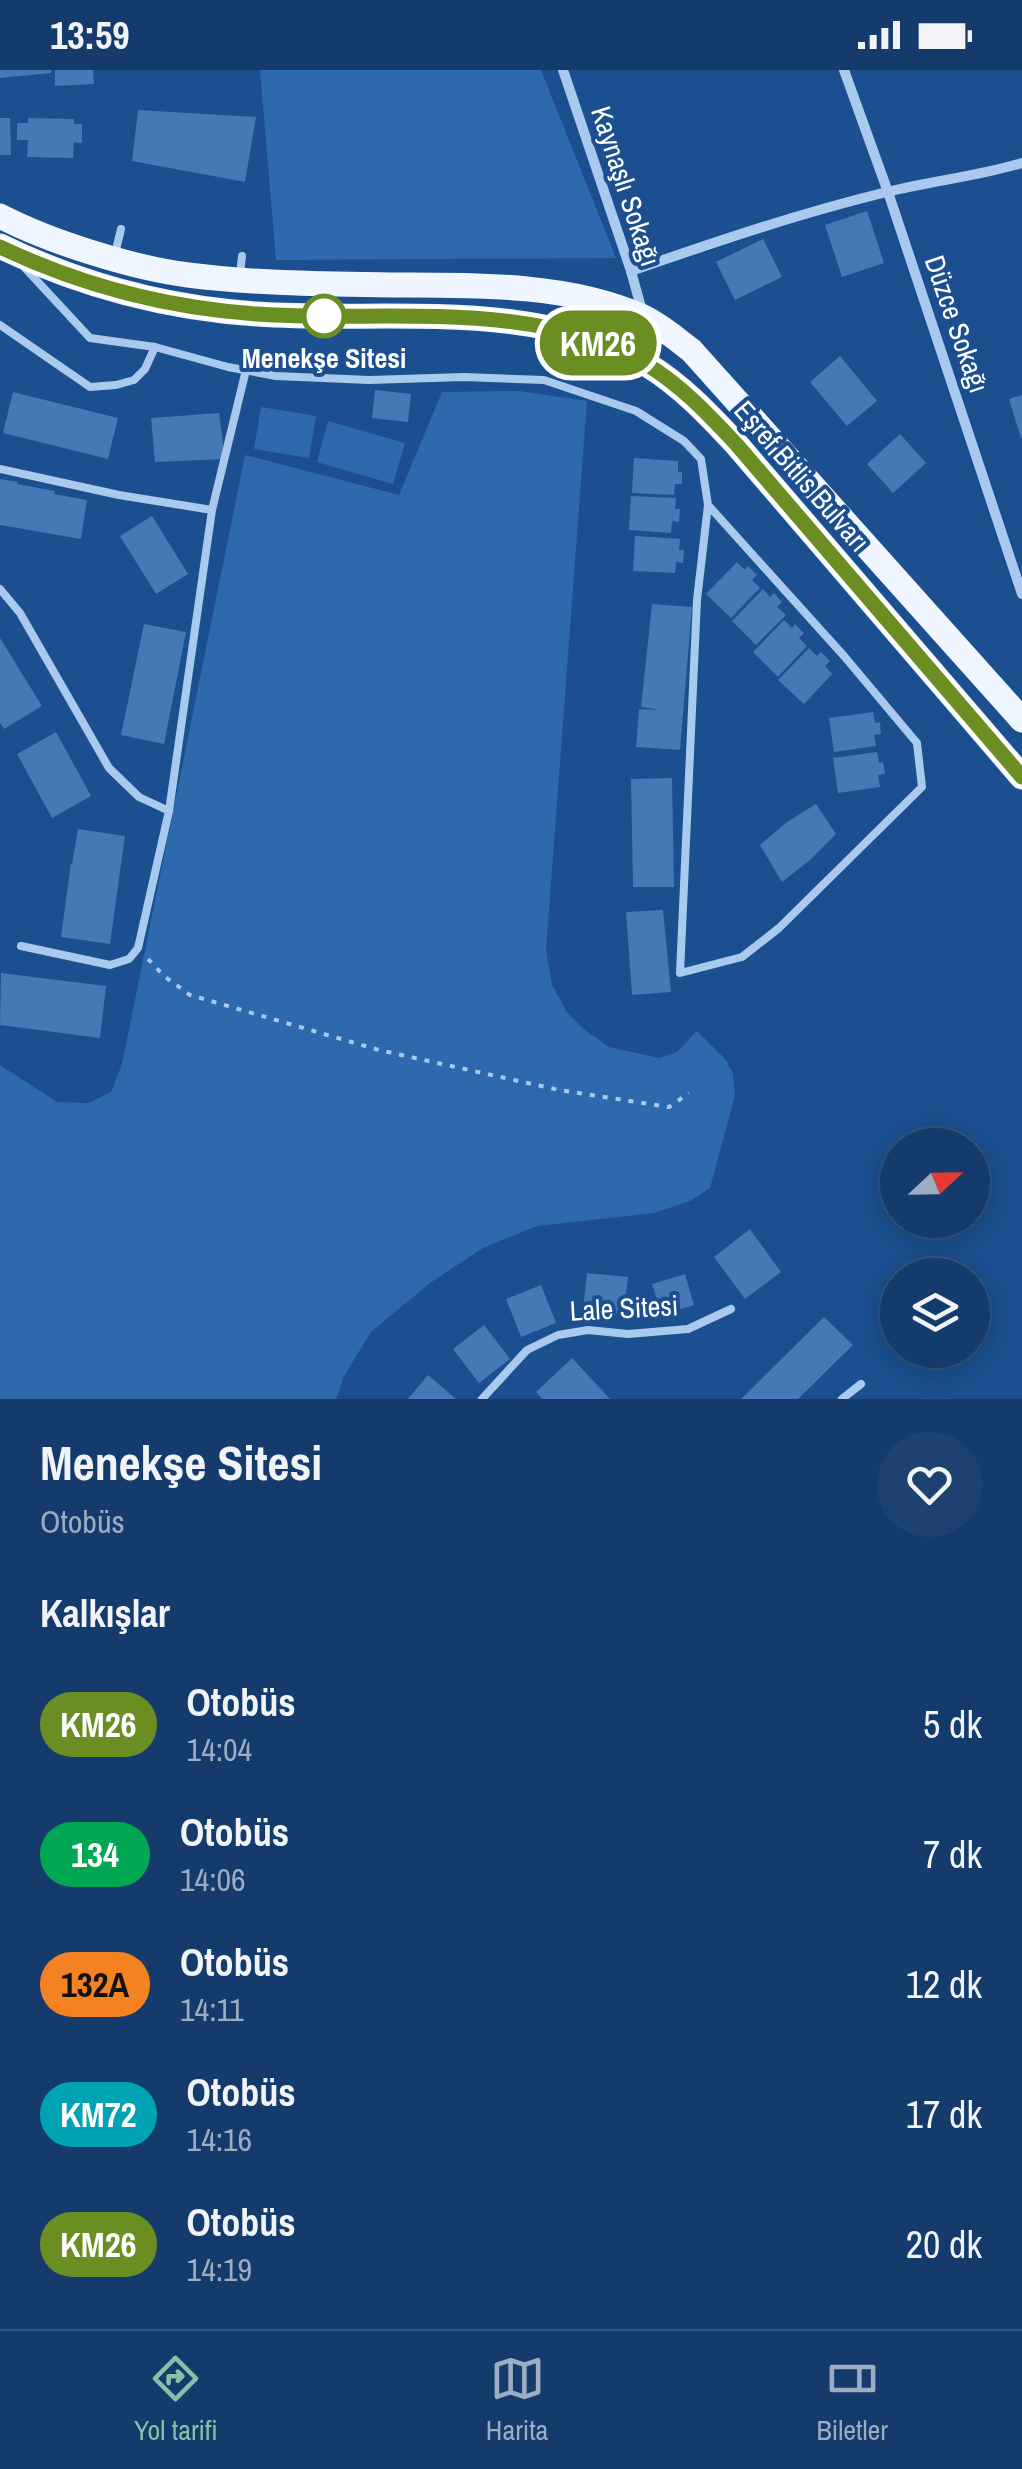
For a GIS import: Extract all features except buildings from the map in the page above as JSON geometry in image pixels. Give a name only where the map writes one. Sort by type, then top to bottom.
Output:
[{"type":"main road","name":"Eşref Bitlis Bulvarı","points":[[0,216],[84,250],[186,275],[240,267],[516,288],[576,297],[643,317],[691,350],[1022,720]]},
{"type":"main road","name":"Eşref Bitlis Bulvarı","points":[[4,248],[63,273],[161,301],[256,314],[516,322],[589,340],[645,363],[702,407],[737,445],[1022,777]]},
{"type":"street","name":"Kaynaşlı Sokağı","points":[[563,70],[643,317]]},
{"type":"street","name":"Düzce Sokağı","points":[[844,70],[1022,594]]},
{"type":"street","points":[[631,271],[750,230],[888,192],[1022,163]]},
{"type":"lane","points":[[114,258],[121,230]]},
{"type":"lane","points":[[4,248],[90,338],[156,347],[276,376],[544,380],[636,411],[684,441],[701,458],[708,505],[697,600],[680,972],[742,957],[779,928],[922,788],[916,743],[844,656],[708,505]]},
{"type":"lane","points":[[0,325],[90,387],[134,380],[156,347]]},
{"type":"lane","points":[[21,946],[110,965],[130,959],[138,948],[169,811],[212,510],[246,370]]},
{"type":"lane","points":[[0,470],[212,510]]},
{"type":"lane","points":[[0,588],[20,613],[109,768],[139,797],[169,811]]},
{"type":"lane","name":"Lale Sitesi","points":[[481,1399],[527,1350],[558,1334],[688,1329],[731,1309]]},
{"type":"lane","points":[[842,1399],[861,1384]]},
{"type":"path","points":[[138,948],[164,976],[190,995],[380,1050],[651,1106],[669,1107],[689,1094]]},
{"type":"shaded area","points":[[260,70],[541,70],[616,258],[276,260]]},
{"type":"shaded area","points":[[519,391],[587,401],[546,950],[552,985],[567,1012],[609,1047],[659,1058],[677,1052],[697,1031],[726,1060],[733,1074],[735,1095],[710,1188],[690,1201],[654,1213],[537,1226],[483,1248],[430,1283],[371,1332],[344,1376],[336,1399],[0,1399],[0,1065],[57,1102],[89,1103],[111,1092],[122,1064],[245,455],[399,495],[442,392]]},
{"type":"shaded area","points":[[261,407],[316,416],[309,458],[254,449]]},
{"type":"shaded area","points":[[328,421],[405,443],[393,484],[317,462]]},
{"type":"bus line","name":"KM26","points":[[0,247],[63,273],[161,301],[256,314],[516,322],[589,340],[645,363],[702,407],[737,445],[1022,777]]},
{"type":"place","name":"Menekşe Sitesi","points":[[324,316]]}]
